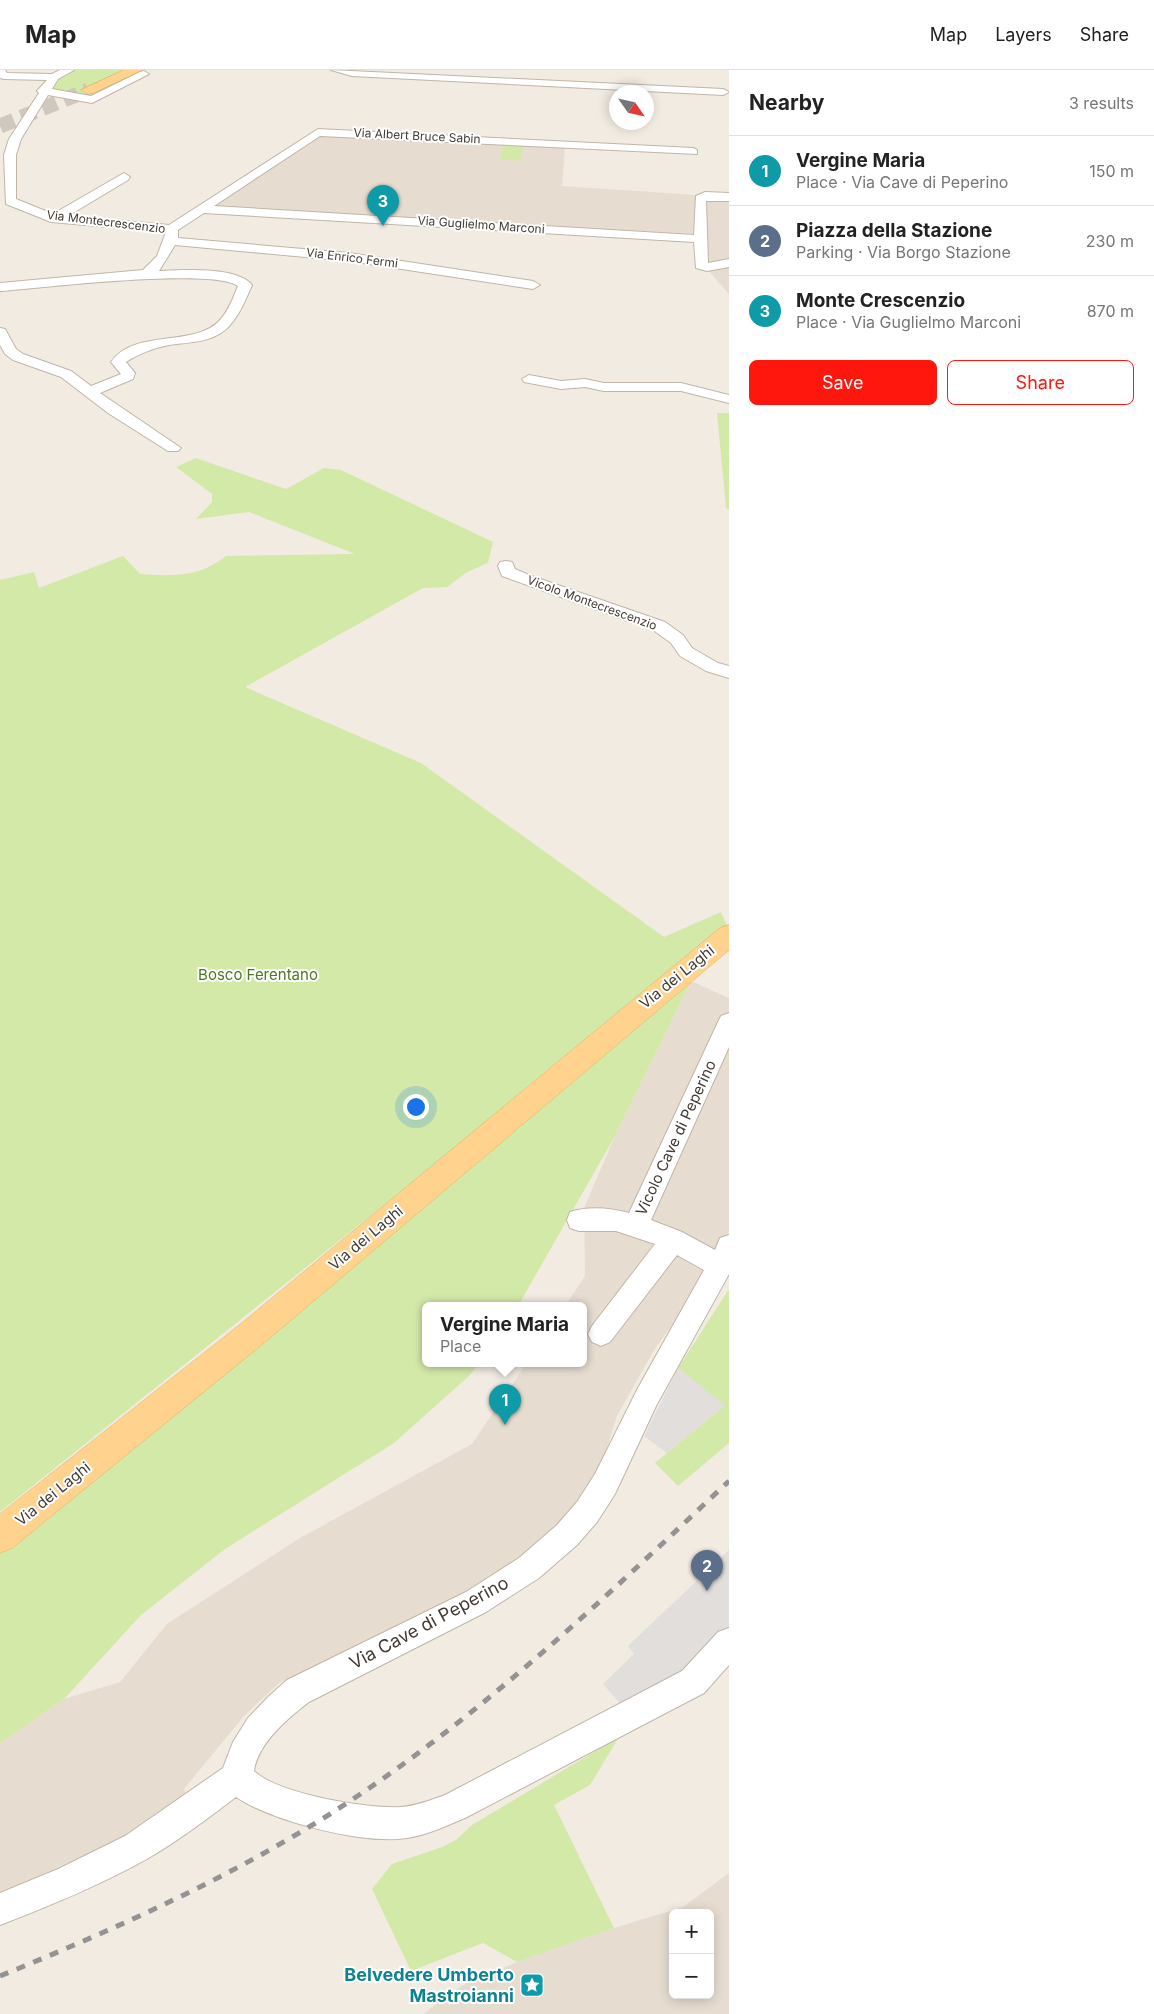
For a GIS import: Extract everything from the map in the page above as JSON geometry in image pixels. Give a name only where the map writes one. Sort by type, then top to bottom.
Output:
[{"type":"main road","points":[[88,90],[141,71]]},
{"type":"main road","name":"Via dei Laghi","points":[[0,1536],[254,1332],[729,934]]},
{"type":"street","points":[[0,133],[15,139],[43,91],[54,77],[69,70]]},
{"type":"street","points":[[339,70],[352,73],[723,92]]},
{"type":"street","points":[[43,91],[90,100],[99,98],[141,71]]},
{"type":"street","points":[[1,75],[54,77]]},
{"type":"street","name":"Via Albert Bruce Sabin","points":[[171,235],[202,208],[312,134],[320,131],[693,152]]},
{"type":"street","name":"Via Montecrescenzio","points":[[15,139],[10,155],[10,202],[56,218],[171,235],[153,270],[138,276]]},
{"type":"street","points":[[56,218],[124,177]]},
{"type":"street","points":[[729,197],[705,196],[700,198],[702,266],[710,267],[729,264]]},
{"type":"street","name":"Via Guglielmo Marconi","points":[[202,208],[700,239]]},
{"type":"street","name":"Via Enrico Fermi","points":[[171,235],[349,257],[533,285]]},
{"type":"street","points":[[0,287],[138,276],[212,276],[240,280],[244,285],[233,313],[222,325],[199,338],[157,343],[141,348],[118,362],[128,373],[128,376],[89,392]]},
{"type":"street","points":[[0,332],[10,351],[18,357],[60,371],[118,414],[173,448]]},
{"type":"street","points":[[529,379],[561,385],[584,383],[604,386],[681,387],[729,399]]},
{"type":"street","name":"Vicolo Montecrescenzio","points":[[506,566],[508,572],[523,579],[658,626],[676,639],[686,652],[712,667],[729,672]]},
{"type":"street","name":"Vicolo Cave di Peperino","points":[[635,1227],[729,1022]]},
{"type":"street","name":"Vicolo Cave di Peperino","points":[[579,1220],[597,1217],[635,1227],[725,1256]]},
{"type":"street","points":[[601,1334],[673,1240]]},
{"type":"street","name":"Via Cave di Peperino","points":[[237,1778],[237,1769],[247,1750],[273,1712],[287,1699],[476,1602],[540,1559],[577,1524],[606,1484],[647,1396],[725,1256]]},
{"type":"street","points":[[0,1909],[92,1869],[136,1847],[171,1825],[237,1778],[244,1787],[259,1795],[328,1814],[387,1823],[415,1820],[454,1807],[693,1682],[729,1643]]},
{"type":"shaded area","points":[[313,135],[565,146],[562,186],[696,195],[696,234],[211,207]]},
{"type":"shaded area","points":[[704,197],[729,198],[729,262],[707,265]]},
{"type":"shaded area","points":[[729,266],[729,294],[708,270]]},
{"type":"shaded area","points":[[691,981],[729,998],[729,1231],[716,1263],[654,1350],[617,1416],[601,1467],[586,1499],[511,1568],[438,1613],[279,1683],[244,1716],[184,1789],[190,1806],[0,1894],[0,1743],[64,1699],[120,1682],[167,1624],[300,1538],[472,1444],[524,1367],[587,1367],[587,1302],[568,1302],[585,1276],[584,1208],[615,1136]]},
{"type":"shaded area","points":[[678,1368],[725,1405],[667,1453],[644,1436]]},
{"type":"shaded area","points":[[729,1550],[729,1632],[687,1676],[623,1707],[603,1684],[634,1654],[628,1646]]},
{"type":"shaded area","points":[[729,1873],[729,2014],[423,2014],[463,1985],[517,1962],[614,1928],[669,1911],[669,1999],[714,1999],[714,1909],[676,1909],[683,1907]]},
{"type":"green space","points":[[75,70],[131,70],[91,91],[134,74],[138,75],[96,97],[50,91],[59,77]]},
{"type":"green space","points":[[504,144],[524,145],[520,161],[500,159]]},
{"type":"green space","points":[[717,413],[729,413],[729,510],[726,508]]},
{"type":"green space","name":"Bosco Ferentano","points":[[196,458],[286,489],[324,468],[341,470],[493,542],[488,563],[467,572],[447,587],[423,588],[245,687],[421,763],[664,937],[721,912],[727,926],[689,961],[0,1512],[0,580],[34,572],[39,588],[123,556],[140,574],[174,575],[195,572],[216,563],[226,556],[355,554],[249,512],[196,519],[212,502],[212,494],[176,467]]},
{"type":"green space","points":[[691,981],[615,1136],[520,1302],[422,1302],[422,1367],[476,1367],[470,1375],[394,1443],[225,1549],[141,1615],[64,1699],[0,1743],[0,1552]]},
{"type":"green space","points":[[729,1289],[729,1443],[678,1486],[655,1463],[724,1406],[678,1368]]},
{"type":"green space","points":[[619,1737],[590,1785],[554,1805],[614,1928],[517,1962],[483,1943],[411,1971],[372,1889],[392,1864],[442,1847],[456,1840],[472,1825]]},
{"type":"tunnel","points":[[0,126],[88,90]]},
{"type":"railway","points":[[0,1976],[94,1937],[186,1894],[276,1846],[362,1793],[459,1722],[506,1684],[641,1564],[729,1481]]},
{"type":"place","name":"Monte Crescenzio","points":[[383,226]]},
{"type":"place","name":"Vergine Maria","points":[[505,1425]]},
{"type":"place","name":"Piazza della Stazione","points":[[707,1591]]},
{"type":"place","name":"Belvedere Umberto Mastroianni","points":[[532,1985]]}]
